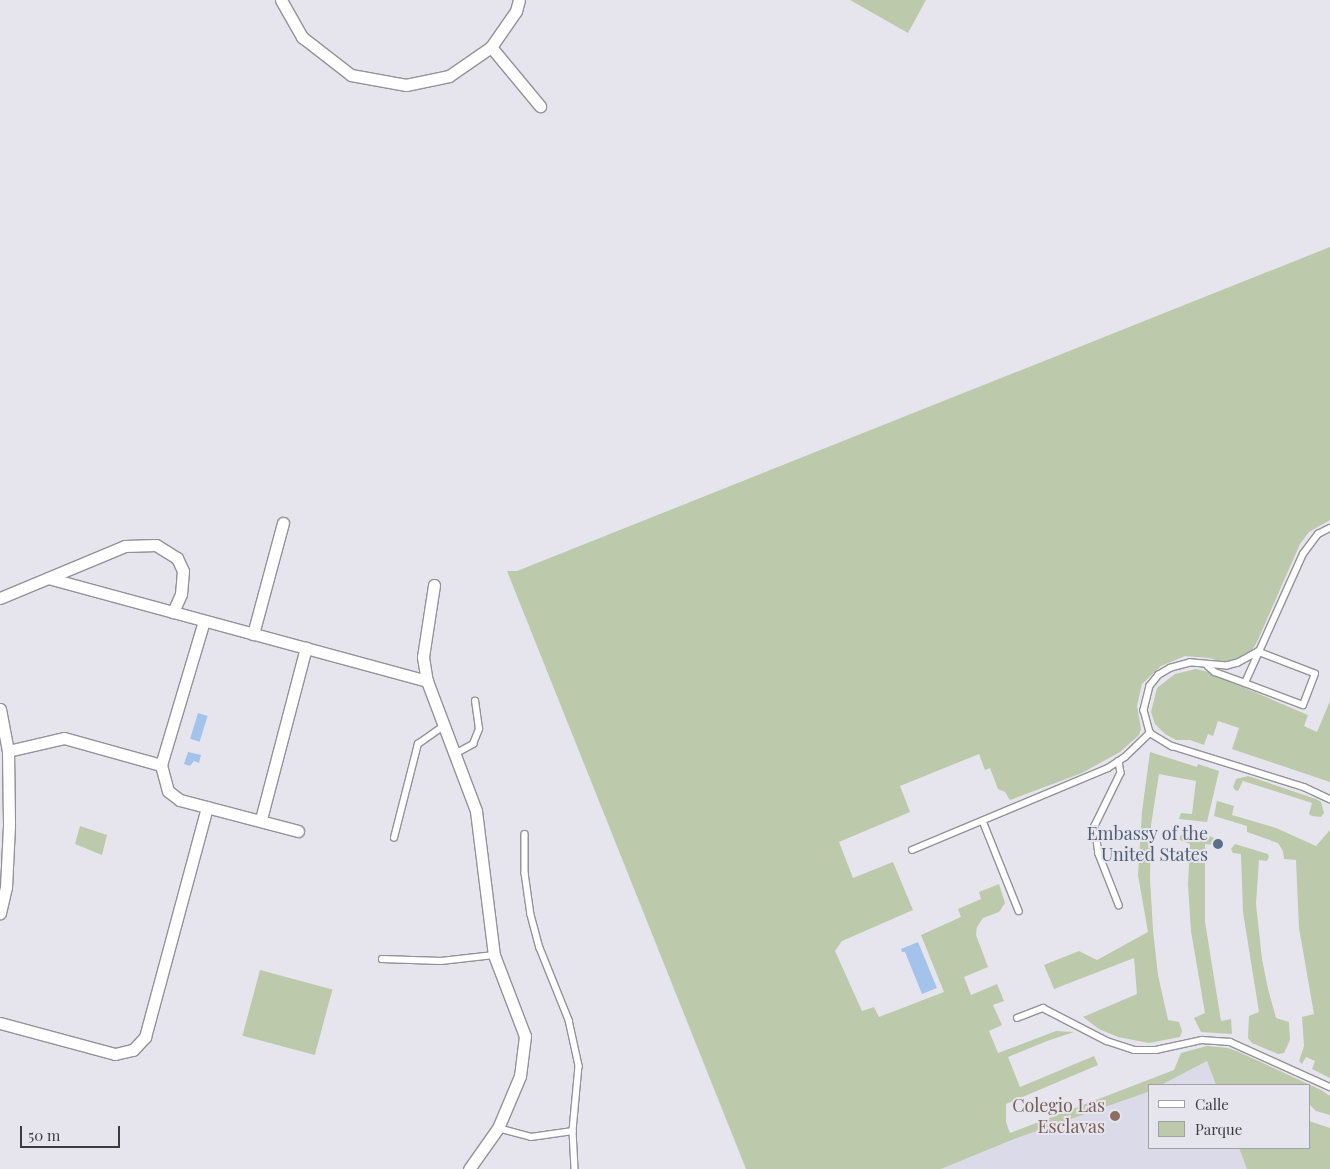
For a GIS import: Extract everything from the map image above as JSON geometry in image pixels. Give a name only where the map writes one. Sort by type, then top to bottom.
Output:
[{"type":"street","points":[[281,0],[302,37],[351,75],[406,85],[449,76],[491,47],[516,11],[519,0]]},
{"type":"street","points":[[491,47],[540,106]]},
{"type":"street","points":[[253,634],[284,522]]},
{"type":"street","points":[[0,598],[125,546],[156,545],[177,558],[183,571],[181,594],[173,612]]},
{"type":"street","points":[[48,578],[427,681]]},
{"type":"street","points":[[434,585],[423,657],[427,681],[476,811],[494,955],[525,1036],[520,1076],[498,1128],[468,1169]]},
{"type":"street","points":[[204,621],[161,765],[168,791],[180,800],[261,819],[298,830]]},
{"type":"street","points":[[261,819],[306,648]]},
{"type":"street","points":[[0,709],[8,751],[10,826],[6,887],[0,913]]},
{"type":"street","points":[[8,751],[64,738],[161,765]]},
{"type":"street","points":[[0,1023],[115,1054],[133,1050],[146,1037],[207,807]]},
{"type":"lane","points":[[1245,683],[1303,554],[1318,534],[1330,528]]},
{"type":"lane","points":[[1208,666],[1215,672],[1303,706],[1315,674],[1258,652],[1238,663],[1208,666],[1190,663],[1171,668],[1160,675],[1150,686],[1144,710],[1150,733],[1172,746],[1304,787],[1330,799]]},
{"type":"lane","points":[[454,754],[473,744],[479,730],[475,701]]},
{"type":"lane","points":[[394,838],[418,744],[444,726]]},
{"type":"lane","points":[[912,850],[1084,779],[1118,761],[1150,733]]},
{"type":"lane","points":[[1118,761],[1121,773],[1095,826],[1098,854],[1119,905]]},
{"type":"lane","points":[[983,821],[1018,911]]},
{"type":"lane","points":[[525,834],[525,873],[531,915],[540,948],[569,1020],[579,1066],[573,1131],[575,1169]]},
{"type":"lane","points":[[382,959],[441,961],[494,955]]},
{"type":"lane","points":[[1017,1018],[1043,1008],[1107,1041],[1134,1050],[1156,1050],[1202,1040],[1230,1042],[1330,1087]]},
{"type":"lane","points":[[498,1128],[530,1137],[573,1131]]},
{"type":"shaded area","points":[[1207,1061],[1216,1084],[1163,1084]]},
{"type":"shaded area","name":"Colegio Las Esclavas","points":[[1148,1092],[1148,1149],[1239,1149],[1247,1169],[941,1169],[1014,1139]]},
{"type":"green space","points":[[850,0],[926,0],[908,33]]},
{"type":"green space","points":[[1330,247],[1330,520],[1309,532],[1300,544],[1251,652],[1233,661],[1223,662],[1209,658],[1185,656],[1161,666],[1142,684],[1137,706],[1141,729],[1139,735],[1120,752],[1082,773],[1010,800],[1005,792],[998,789],[990,768],[985,770],[979,754],[900,786],[910,812],[839,842],[853,878],[893,862],[913,910],[842,941],[835,951],[862,1011],[874,1007],[879,1017],[944,992],[921,935],[961,917],[958,909],[981,899],[979,892],[999,884],[1005,903],[999,912],[983,918],[977,927],[976,935],[988,967],[964,977],[971,995],[997,984],[1004,1001],[993,1005],[1002,1025],[989,1031],[998,1053],[1056,1031],[1074,1032],[1008,1057],[1020,1087],[1094,1056],[1098,1065],[1006,1104],[1006,1122],[1010,1133],[1174,1070],[1181,1053],[1207,1046],[1228,1048],[1239,1052],[1308,1084],[1216,1084],[1207,1061],[1163,1084],[1148,1084],[1148,1092],[1014,1139],[941,1169],[746,1169],[507,571],[517,571]]},
{"type":"green space","points":[[1196,669],[1208,672],[1308,715],[1304,726],[1317,732],[1330,701],[1330,782],[1232,749],[1239,728],[1218,721],[1213,736],[1208,734],[1204,745],[1190,740],[1176,740],[1165,734],[1155,724],[1151,712],[1157,688],[1175,674]]},
{"type":"green space","points":[[1150,752],[1197,767],[1198,764],[1219,771],[1207,822],[1179,819],[1181,813],[1192,814],[1196,781],[1159,774],[1151,825],[1150,879],[1153,930],[1158,975],[1168,1020],[1179,1022],[1182,1031],[1180,1037],[1149,1043],[1118,1037],[1099,1029],[1083,1017],[1137,994],[1134,958],[1054,989],[1044,965],[1079,951],[1097,960],[1148,932],[1138,875],[1142,812]]},
{"type":"green space","points":[[1248,776],[1316,799],[1321,802],[1324,813],[1321,817],[1312,816],[1309,814],[1312,803],[1243,781],[1238,791],[1235,790],[1233,787],[1236,779]]},
{"type":"green space","points":[[1217,801],[1234,806],[1232,815],[1276,828],[1316,846],[1330,830],[1330,1078],[1312,1069],[1315,1061],[1306,1057],[1302,1064],[1299,1061],[1304,1046],[1302,1017],[1314,1014],[1299,928],[1296,860],[1284,859],[1283,851],[1278,843],[1247,832],[1247,826],[1214,816]]},
{"type":"green space","points":[[80,826],[107,835],[102,855],[75,844]]},
{"type":"green space","points":[[1182,835],[1209,836],[1217,839],[1215,845],[1205,844],[1205,922],[1221,1021],[1231,1019],[1232,1034],[1201,1032],[1194,1018],[1205,1013],[1191,931],[1188,885],[1190,844],[1180,840]]},
{"type":"green space","points":[[1235,844],[1268,854],[1269,857],[1267,861],[1259,860],[1256,904],[1262,959],[1276,1018],[1289,1022],[1290,1040],[1284,1053],[1278,1054],[1252,1043],[1248,1038],[1249,1016],[1259,1012],[1243,912],[1241,854],[1233,853],[1231,849]]},
{"type":"green space","points":[[260,970],[332,989],[315,1055],[242,1036]]},
{"type":"green space","points":[[1310,1085],[1330,1096],[1330,1115],[1316,1111],[1310,1105]]},
{"type":"green space","points":[[1310,1121],[1330,1128],[1330,1169],[1247,1169],[1239,1149],[1310,1149]]},
{"type":"water","points":[[198,713],[208,716],[200,742],[190,739]]},
{"type":"water","points":[[188,752],[201,755],[199,763],[194,761],[190,766],[184,764]]},
{"type":"water","points":[[918,942],[937,988],[922,994],[905,952],[902,952],[901,949]]},
{"type":"place","name":"Embassy of the United States","points":[[1218,844]]},
{"type":"place","name":"Colegio Las Esclavas","points":[[1115,1116]]}]
